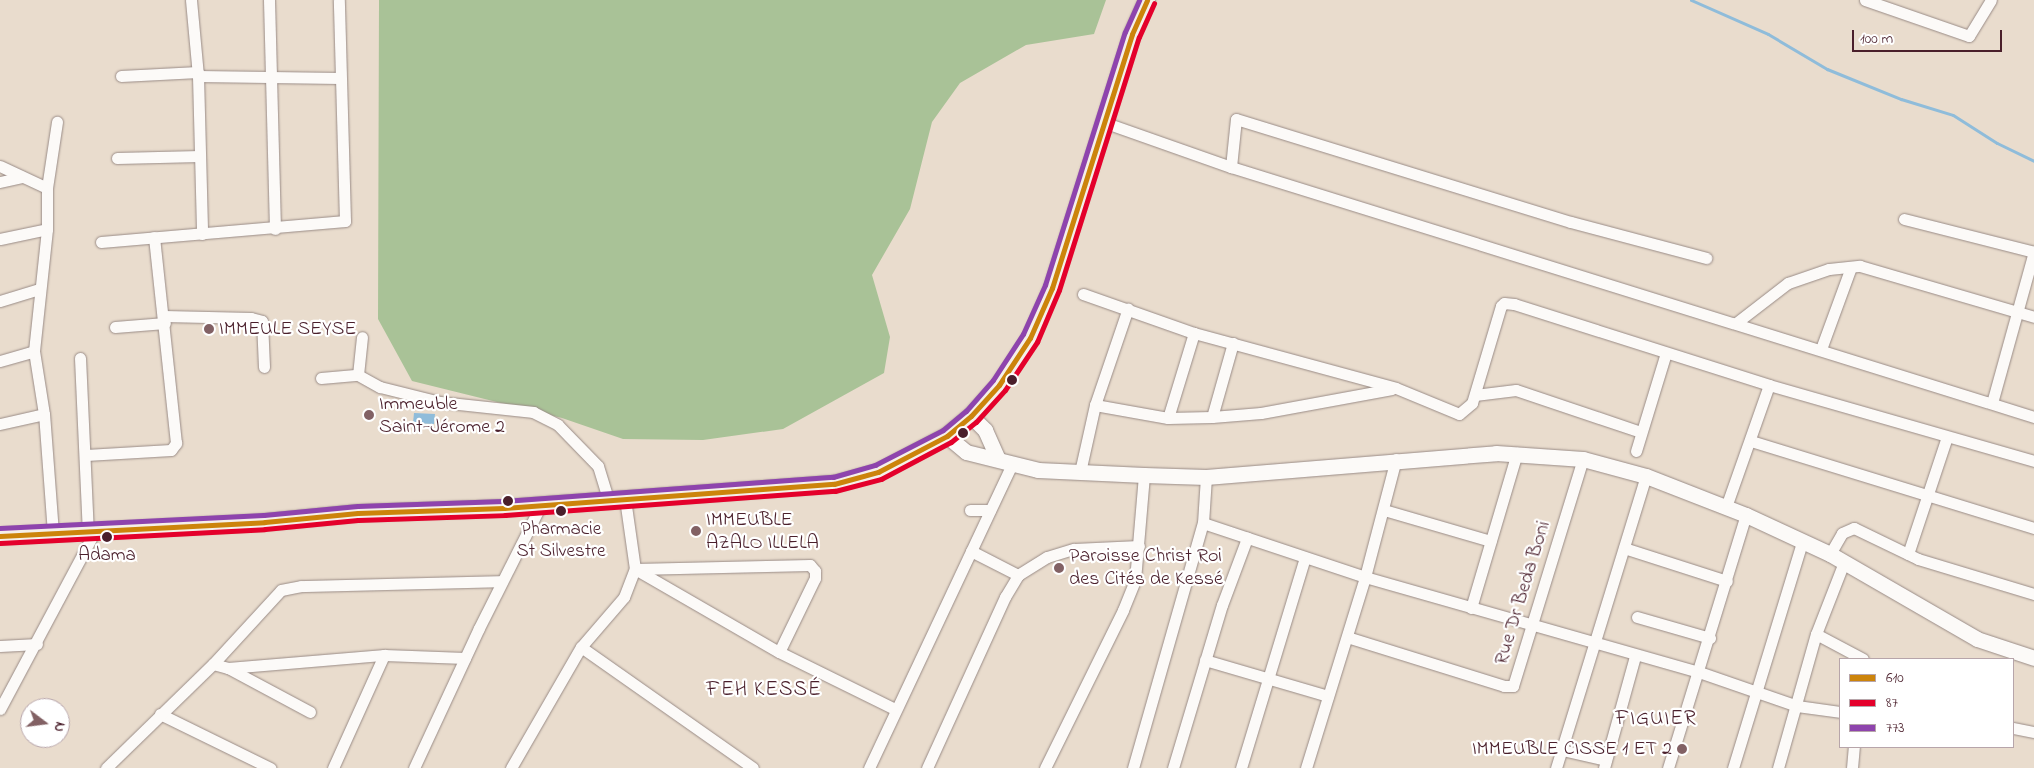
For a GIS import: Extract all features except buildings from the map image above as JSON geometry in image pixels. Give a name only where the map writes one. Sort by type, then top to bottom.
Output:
[{"type":"main road","points":[[1132,34],[1138,0]]},
{"type":"main road","points":[[0,536],[608,500],[834,484],[878,472],[947,436],[971,416],[1016,361],[1042,311],[1065,249],[1132,34],[1147,0]]},
{"type":"street","points":[[191,0],[198,74],[202,234]]},
{"type":"street","points":[[269,0],[275,229]]},
{"type":"street","points":[[101,242],[275,229],[345,221],[340,78],[340,0]]},
{"type":"street","points":[[1865,0],[1969,36],[1991,0]]},
{"type":"street","points":[[121,76],[198,74],[340,78]]},
{"type":"street","points":[[1231,167],[1236,119],[1605,232],[1706,258]]},
{"type":"street","points":[[53,533],[44,414],[34,351],[39,289],[47,229],[47,188],[57,122]]},
{"type":"street","points":[[1104,122],[1231,167],[1992,402],[2034,417]]},
{"type":"street","points":[[117,158],[200,156]]},
{"type":"street","points":[[0,166],[47,188]]},
{"type":"street","points":[[0,182],[21,177]]},
{"type":"street","points":[[1904,219],[2034,252],[1992,402]]},
{"type":"street","points":[[0,239],[47,229]]},
{"type":"street","points":[[86,455],[174,447],[176,433],[165,319],[154,237]]},
{"type":"street","points":[[1736,323],[1788,283],[1807,275],[1860,266],[2034,317]]},
{"type":"street","points":[[1821,350],[1850,267]]},
{"type":"street","points":[[0,301],[39,289]]},
{"type":"street","points":[[1083,294],[1128,308],[1194,333],[1396,388],[1459,414],[1472,403],[1504,303],[1770,385],[2034,461]]},
{"type":"street","points":[[1080,472],[1095,405],[1128,308]]},
{"type":"street","points":[[116,327],[165,319],[251,318],[262,321],[264,367]]},
{"type":"street","points":[[1168,418],[1194,333]]},
{"type":"street","points":[[358,375],[362,337]]},
{"type":"street","points":[[1212,416],[1233,343]]},
{"type":"street","points":[[0,361],[34,351]]},
{"type":"street","points":[[1636,451],[1666,352]]},
{"type":"street","points":[[0,709],[37,644],[91,531],[80,358]]},
{"type":"street","points":[[321,378],[358,375],[380,387],[440,402],[533,412],[558,425],[598,466],[608,500]]},
{"type":"street","points":[[1726,507],[1770,385]]},
{"type":"street","points":[[1095,405],[1168,418],[1212,416],[1261,413],[1396,388]]},
{"type":"street","points":[[1475,394],[1516,390],[1642,432]]},
{"type":"street","points":[[0,424],[44,414]]},
{"type":"street","points":[[874,766],[895,709],[970,546],[990,510],[1005,462],[985,430],[971,416]]},
{"type":"street","points":[[947,436],[966,452],[1038,470],[1144,475],[1206,477],[1396,459],[1517,453],[1583,459],[1646,476],[1746,515],[1830,554],[1977,639],[2034,658]]},
{"type":"street","points":[[1908,554],[1947,437]]},
{"type":"street","points":[[1750,441],[2034,528]]},
{"type":"street","points":[[1471,608],[1517,453]]},
{"type":"street","points":[[1306,768],[1365,577],[1396,459]]},
{"type":"street","name":"Rue Dr Beda Boni","points":[[1347,637],[1504,686],[1513,686],[1534,626],[1583,459]]},
{"type":"street","points":[[1045,768],[1124,610],[1134,580],[1139,546],[1144,475]]},
{"type":"street","points":[[1556,768],[1646,476]]},
{"type":"street","points":[[1133,768],[1203,523],[1206,477]]},
{"type":"street","points":[[510,768],[581,647],[624,597],[635,569],[625,498]]},
{"type":"street","points":[[414,768],[502,581],[542,503]]},
{"type":"street","points":[[970,510],[990,510]]},
{"type":"street","points":[[1384,510],[1491,541]]},
{"type":"street","points":[[1668,768],[1710,638],[1746,515]]},
{"type":"street","points":[[1203,523],[1365,577],[1635,656],[1699,672],[1797,706],[1839,712]]},
{"type":"street","points":[[1830,554],[1842,533],[1854,528],[1908,554],[2034,594]]},
{"type":"street","points":[[1173,768],[1206,660],[1247,538]]},
{"type":"street","points":[[1733,768],[1802,542]]},
{"type":"street","points":[[970,546],[1018,575]]},
{"type":"street","points":[[927,768],[1005,597],[1018,575],[1047,557],[1074,549],[1139,546]]},
{"type":"street","points":[[1624,548],[1726,581]]},
{"type":"street","points":[[1240,768],[1305,557]]},
{"type":"street","points":[[1778,768],[1816,634],[1844,562]]},
{"type":"street","points":[[635,569],[810,565],[816,571],[815,578],[779,652]]},
{"type":"street","points":[[635,569],[779,652],[895,709]]},
{"type":"street","points":[[110,767],[160,714],[213,664],[281,590],[301,586],[502,581]]},
{"type":"street","points":[[1637,617],[1710,638]]},
{"type":"street","points":[[1816,634],[1861,658]]},
{"type":"street","points":[[0,646],[37,644]]},
{"type":"street","points":[[581,647],[753,768]]},
{"type":"street","points":[[228,668],[384,655],[465,658]]},
{"type":"street","points":[[333,768],[384,655]]},
{"type":"street","points":[[1562,750],[1605,764],[1635,656]]},
{"type":"street","points":[[1206,660],[1328,696]]},
{"type":"street","points":[[213,664],[228,668],[310,712]]},
{"type":"street","points":[[160,714],[270,768]]},
{"type":"street","points":[[2014,728],[2034,732]]},
{"type":"street","points":[[1852,768],[1854,748]]},
{"type":"green space","points":[[379,0],[1106,0],[1094,34],[1026,45],[960,83],[932,122],[910,209],[872,275],[890,337],[884,373],[783,429],[703,440],[623,439],[562,418],[412,381],[378,319]]},
{"type":"water","points":[[414,413],[435,414],[434,424],[413,423]]},
{"type":"waterway","points":[[1691,0],[1768,34],[1827,69],[1901,99],[1953,115],[1997,143],[2034,161]]},
{"type":"transit line","name":"773","points":[[0,528],[264,515],[358,506],[504,501],[833,477],[875,465],[943,430],[966,411],[993,380],[1023,334],[1045,285],[1125,32],[1139,0]]},
{"type":"transit line","name":"610","points":[[0,536],[265,522],[358,513],[504,508],[834,484],[878,472],[947,436],[971,416],[999,385],[1030,338],[1052,288],[1132,34],[1147,0]]},
{"type":"transit line","name":"87","points":[[0,543],[265,529],[358,520],[505,515],[835,491],[881,479],[951,442],[976,422],[1005,390],[1037,342],[1059,290],[1139,37],[1154,3]]},
{"type":"place","name":"IMMEULE SEYSE","points":[[209,329]]},
{"type":"place","name":"Immeuble Saint-Jérome 2","points":[[369,415]]},
{"type":"place","name":"Pharmacie St Silvestre","points":[[561,511]]},
{"type":"place","name":"IMMEUBLE AZALO ILLELA","points":[[696,531]]},
{"type":"place","name":"Adama","points":[[107,537]]},
{"type":"place","name":"Paroisse Christ Roi des Cités de Kessé","points":[[1059,568]]},
{"type":"place","name":"IMMEUBLE CISSE 1 ET 2","points":[[1682,749]]},
{"type":"district","name":"FEH KESSÉ","points":[[764,690]]},
{"type":"district","name":"FIGUIER","points":[[1656,719]]}]
